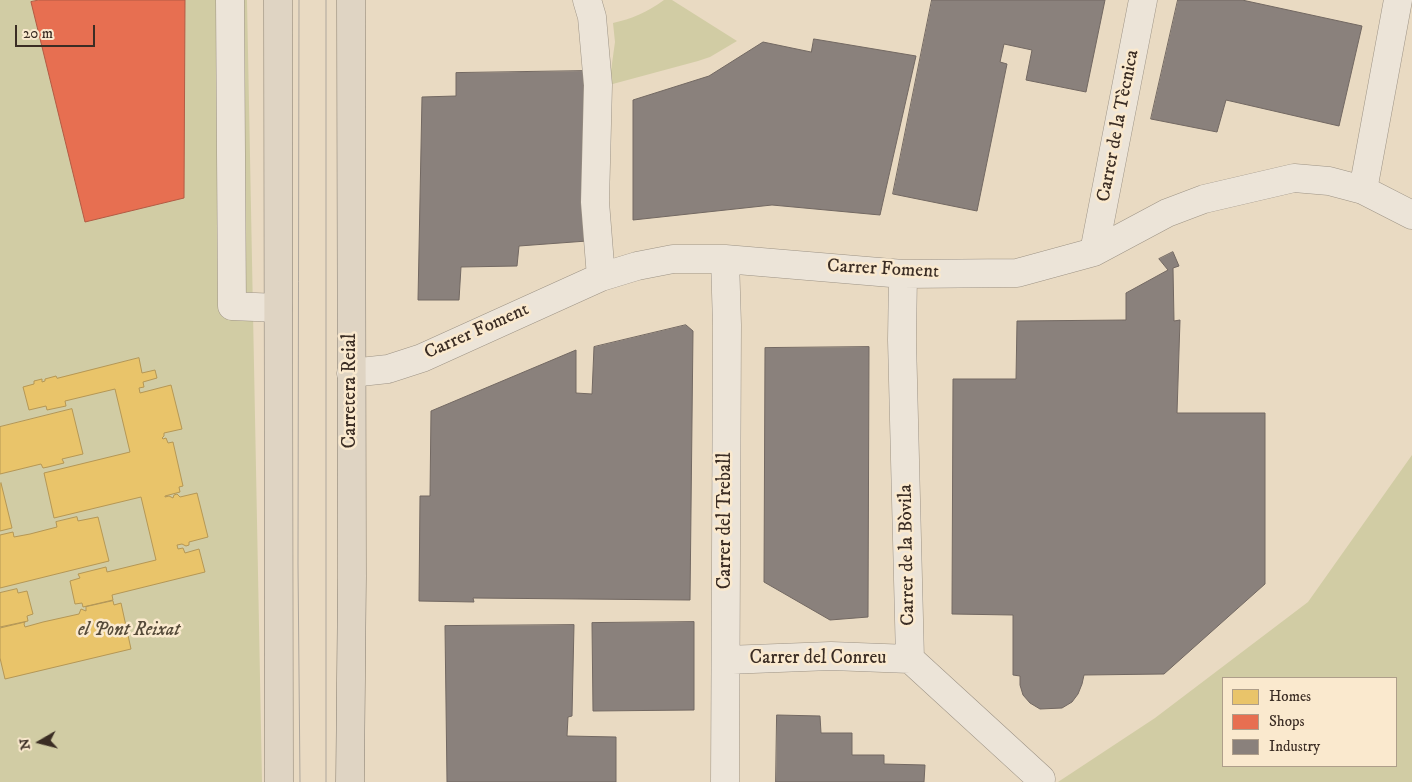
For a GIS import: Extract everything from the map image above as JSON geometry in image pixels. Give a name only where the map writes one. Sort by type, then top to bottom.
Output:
[{"type":"main road","points":[[278,0],[278,782]]},
{"type":"main road","name":"Carretera Reial","points":[[350,782],[352,585],[351,0]]},
{"type":"street","points":[[230,0],[232,306],[278,308]]},
{"type":"street","points":[[587,0],[592,17],[598,85],[595,202],[601,276]]},
{"type":"street","name":"Carrer de la Tècnica","points":[[1094,252],[1143,0]]},
{"type":"street","points":[[1363,190],[1398,0]]},
{"type":"street","name":"Carrer Foment","points":[[351,373],[388,369],[422,358],[601,276],[673,259],[725,259],[902,274],[1017,273],[1094,252],[1167,213],[1204,198],[1294,178],[1329,181],[1363,190],[1412,215]]},
{"type":"street","name":"Carrer del Treball","points":[[725,259],[727,325],[725,782]]},
{"type":"street","name":"Carrer de la Bòvila","points":[[902,274],[910,659]]},
{"type":"street","name":"Carrer del Conreu","points":[[726,660],[831,656],[910,659]]},
{"type":"street","points":[[910,659],[1041,780]]},
{"type":"green space","name":"el Pont Reixat","points":[[0,0],[247,0],[262,782],[0,782]]},
{"type":"green space","points":[[664,0],[672,0],[737,41],[710,57],[609,85],[615,42],[613,23],[639,14]]},
{"type":"green space","points":[[1412,455],[1412,782],[1058,782],[1155,718],[1308,602]]},
{"type":"building: Homes","points":[[139,358],[142,373],[155,370],[157,378],[143,382],[144,387],[139,388],[140,393],[171,385],[182,429],[164,433],[162,438],[166,438],[168,443],[173,442],[183,486],[179,487],[180,492],[165,497],[173,498],[177,494],[180,497],[197,493],[208,537],[189,542],[189,545],[186,546],[182,544],[177,545],[178,549],[183,548],[185,553],[199,549],[205,572],[112,595],[113,600],[83,607],[82,603],[75,604],[70,581],[80,578],[78,574],[106,567],[107,572],[156,560],[141,497],[54,518],[44,473],[130,452],[115,389],[65,401],[66,406],[47,410],[46,406],[29,410],[23,387],[34,384],[34,381],[42,379],[42,382],[45,379],[56,376],[57,378]]},
{"type":"building: Homes","points":[[72,409],[83,454],[62,459],[64,463],[48,467],[43,468],[41,464],[0,474],[0,427]]},
{"type":"building: Homes","points":[[0,484],[12,528],[0,531]]},
{"type":"building: Homes","points":[[77,517],[78,521],[98,517],[109,561],[0,588],[0,535],[13,532],[14,537],[30,534],[57,527],[56,522]]},
{"type":"building: Homes","points":[[17,589],[18,593],[27,591],[33,614],[27,616],[28,621],[0,627],[0,593]]},
{"type":"building: Homes","points":[[113,601],[114,605],[121,603],[131,649],[5,679],[0,658],[0,628],[25,622],[25,627],[79,614],[81,609],[86,611],[86,607]]},
{"type":"building: Shops","points":[[39,0],[185,0],[184,198],[85,222],[31,2]]},
{"type":"building: Industry","points":[[932,0],[1105,0],[1086,92],[1026,80],[1032,50],[1004,44],[1000,62],[1007,64],[977,211],[893,194]]},
{"type":"building: Industry","points":[[1178,0],[1242,0],[1362,26],[1339,126],[1226,100],[1217,132],[1151,119]]},
{"type":"building: Industry","points":[[814,39],[916,56],[880,215],[772,205],[633,220],[633,100],[709,76],[763,42],[811,52]]},
{"type":"building: Industry","points":[[586,71],[587,241],[519,246],[517,266],[461,267],[459,300],[418,300],[422,97],[456,96],[456,73]]},
{"type":"building: Industry","points":[[1173,252],[1179,266],[1173,268],[1174,321],[1180,320],[1177,413],[1265,413],[1265,584],[1164,674],[1084,675],[1078,694],[1072,702],[1062,708],[1040,709],[1030,703],[1023,695],[1020,676],[1013,675],[1013,615],[952,614],[953,379],[1016,379],[1017,321],[1126,320],[1126,293],[1168,270],[1159,259]]},
{"type":"building: Industry","points":[[686,325],[693,331],[690,600],[473,598],[474,602],[419,601],[420,496],[430,496],[431,411],[576,350],[576,393],[592,394],[594,347]]},
{"type":"building: Industry","points":[[869,347],[868,617],[830,620],[764,582],[765,348]]},
{"type":"building: Industry","points":[[694,622],[694,710],[593,711],[592,623]]},
{"type":"building: Industry","points":[[574,625],[572,716],[568,717],[567,736],[616,737],[616,782],[447,782],[445,626]]},
{"type":"building: Industry","points":[[777,715],[820,716],[821,733],[852,733],[852,755],[884,755],[884,764],[925,765],[924,782],[776,782]]},
{"type":"tram line","points":[[299,0],[298,564],[300,782]]},
{"type":"tram line","points":[[326,0],[326,782]]}]
